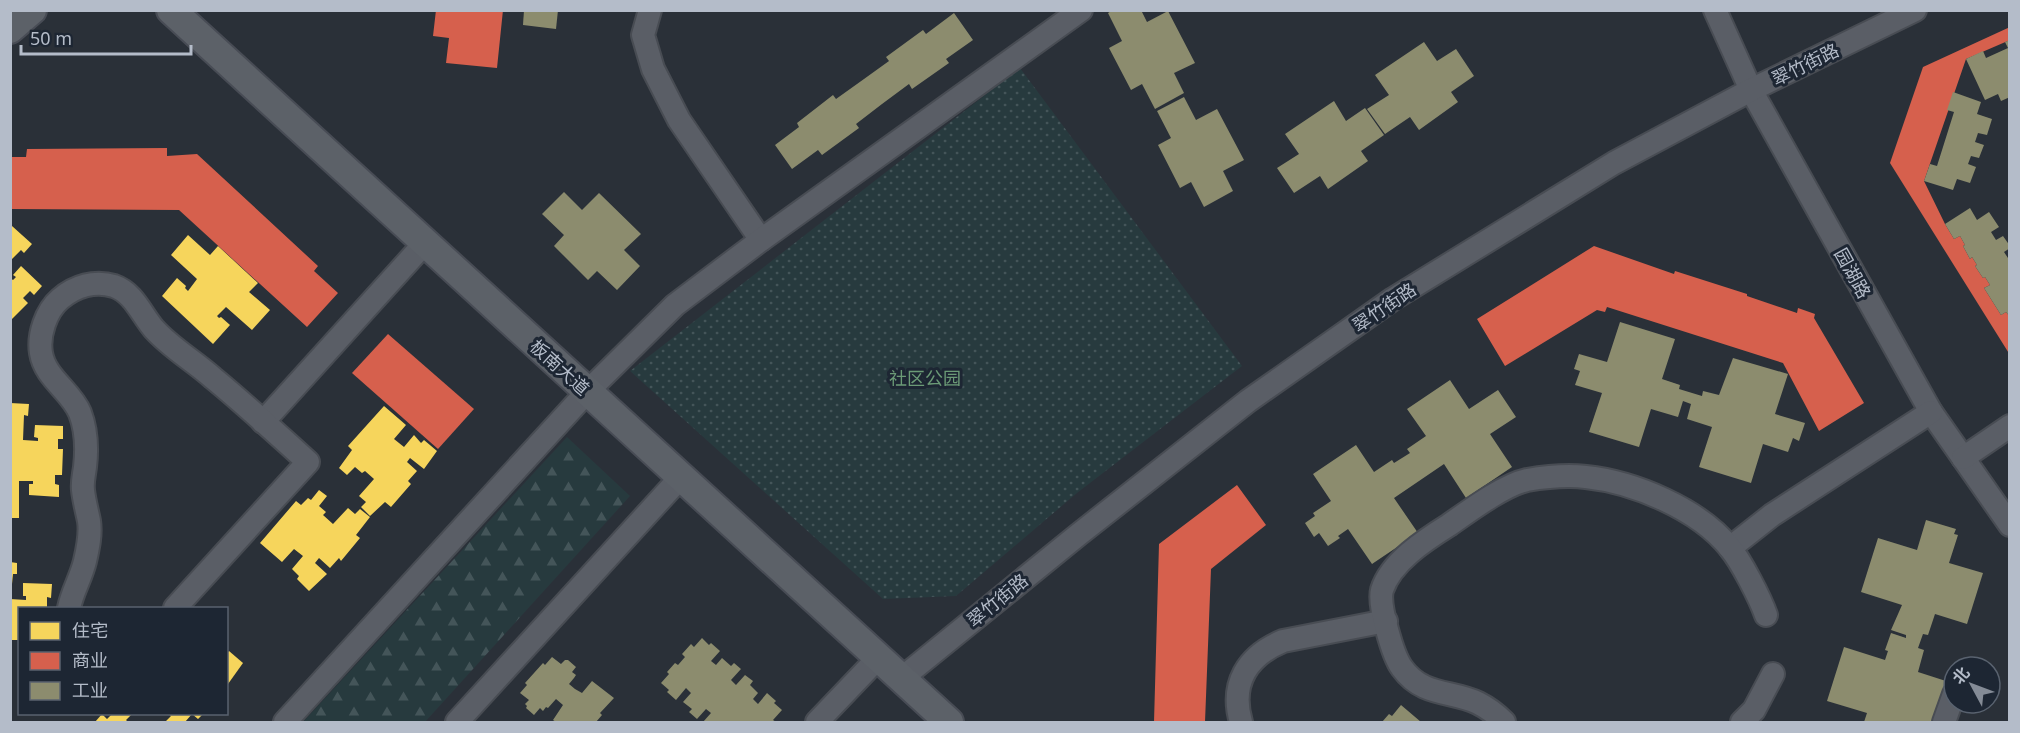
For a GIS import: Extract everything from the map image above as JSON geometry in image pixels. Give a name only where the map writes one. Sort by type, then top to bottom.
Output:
[{"type":"main road","points":[[10,29],[32,10]]},
{"type":"main road","name":"板南大道","points":[[171,10],[949,723]]},
{"type":"street","points":[[650,10],[643,34],[653,69],[679,120],[761,240]]},
{"type":"street","points":[[285,723],[587,392],[675,305],[761,240],[1081,10]]},
{"type":"street","name":"园湖路","points":[[1715,10],[1751,90],[1931,412],[2010,525]]},
{"type":"street","name":"翠竹街路","points":[[902,678],[1248,401],[1393,299],[1614,163],[1751,90],[1915,10]]},
{"type":"street","points":[[263,422],[424,244]]},
{"type":"street","points":[[69,607],[71,597],[85,564],[90,533],[83,489],[86,465],[85,435],[81,415],[75,404],[48,370],[41,354],[40,341],[43,326],[56,302],[81,285],[114,286],[128,294],[154,330],[180,353],[217,380],[308,462],[177,607]]},
{"type":"street","points":[[1730,548],[1781,509],[1931,412]]},
{"type":"street","points":[[1963,458],[2010,426]]},
{"type":"street","points":[[1504,723],[1478,703],[1426,688],[1402,668],[1388,634],[1381,593],[1399,564],[1428,538],[1486,500],[1525,481],[1585,476],[1622,484],[1682,509],[1709,528],[1730,548],[1766,615]]},
{"type":"street","points":[[457,723],[680,478]]},
{"type":"street","points":[[1240,723],[1238,696],[1242,675],[1253,660],[1268,647],[1283,641],[1386,621]]},
{"type":"street","points":[[818,723],[879,657]]},
{"type":"street","points":[[1745,722],[1773,674]]},
{"type":"green space","name":"社区公园","points":[[1020,68],[1242,366],[1077,493],[956,596],[883,599],[630,371]]},
{"type":"green space","points":[[567,437],[630,496],[425,722],[303,722]]},
{"type":"building: 住宅","points":[[12,226],[32,244],[24,253],[21,250],[10,261]]},
{"type":"building: 住宅","points":[[188,235],[210,255],[218,246],[258,283],[249,292],[270,310],[252,330],[226,307],[217,316],[230,325],[213,344],[162,296],[177,278],[188,291],[197,279],[171,255]]},
{"type":"building: 住宅","points":[[21,266],[42,286],[34,295],[30,291],[23,298],[28,303],[10,321],[10,278],[13,280],[16,277],[13,275]]},
{"type":"building: 住宅","points":[[10,403],[29,404],[28,416],[24,415],[23,440],[38,441],[38,438],[34,437],[35,425],[63,426],[63,439],[58,439],[58,449],[63,449],[62,475],[55,475],[55,484],[59,485],[59,497],[29,495],[29,484],[33,484],[33,481],[19,481],[19,518],[10,518]]},
{"type":"building: 住宅","points":[[384,406],[406,425],[394,439],[404,447],[414,435],[421,443],[424,440],[437,451],[424,469],[410,458],[407,462],[417,471],[408,481],[411,484],[391,507],[385,502],[370,516],[361,507],[366,502],[359,496],[374,479],[365,471],[362,473],[355,467],[347,475],[339,468],[352,450],[348,446]]},
{"type":"building: 住宅","points":[[319,490],[327,496],[319,506],[326,512],[323,515],[333,524],[348,508],[355,514],[360,509],[370,517],[356,535],[360,538],[341,561],[339,558],[330,568],[319,558],[315,563],[327,574],[309,591],[297,579],[299,576],[292,569],[303,556],[294,549],[282,562],[260,543],[296,501],[301,505],[308,498],[311,500]]},
{"type":"building: 住宅","points":[[10,562],[17,563],[17,574],[13,574],[12,584],[10,584]]},
{"type":"building: 住宅","points":[[23,583],[52,584],[51,598],[47,597],[47,607],[18,607],[18,640],[10,640],[10,599],[26,600],[26,596],[23,596]]},
{"type":"building: 住宅","points":[[228,652],[243,663],[228,684]]},
{"type":"building: 住宅","points":[[101,715],[107,719],[111,715],[131,715],[126,720],[128,722],[95,722]]},
{"type":"building: 住宅","points":[[170,715],[191,715],[185,722],[167,722]]},
{"type":"building: 商业","points":[[436,10],[503,10],[497,68],[446,63],[449,38],[433,36]]},
{"type":"building: 商业","points":[[2010,27],[2010,40],[1966,59],[1924,181],[1954,239],[1960,236],[1970,259],[1972,257],[1977,265],[1975,266],[1990,285],[1984,288],[2001,315],[2006,312],[2010,317],[2010,355],[1890,163],[1923,67]]},
{"type":"building: 商业","points":[[167,148],[167,156],[197,154],[318,266],[314,271],[338,293],[307,327],[179,210],[10,209],[10,157],[26,157],[27,149]]},
{"type":"building: 商业","points":[[1594,246],[1674,274],[1675,271],[1747,294],[1747,296],[1797,313],[1798,308],[1815,314],[1814,318],[1864,403],[1819,431],[1783,363],[1607,307],[1605,312],[1597,310],[1505,366],[1477,319]]},
{"type":"building: 商业","points":[[388,334],[474,409],[438,449],[352,373]]},
{"type":"building: 商业","points":[[1237,485],[1266,525],[1211,569],[1205,722],[1154,722],[1159,544]]},
{"type":"building: 工业","points":[[524,10],[558,10],[556,29],[523,25]]},
{"type":"building: 工业","points":[[1113,10],[1141,10],[1147,22],[1168,11],[1195,63],[1174,73],[1184,93],[1155,109],[1142,84],[1131,90],[1109,48],[1122,41],[1108,13]]},
{"type":"building: 工业","points":[[954,13],[973,40],[946,59],[949,63],[912,89],[909,84],[882,104],[856,124],[859,128],[822,155],[818,150],[792,169],[775,145],[799,127],[797,123],[833,95],[836,99],[889,61],[886,57],[923,30],[926,34]]},
{"type":"building: 工业","points":[[2010,40],[2010,97],[2001,101],[1998,94],[1985,100],[1966,59],[1983,51],[1986,58],[2008,48],[2005,42]]},
{"type":"building: 工业","points":[[1424,42],[1437,61],[1456,49],[1474,76],[1451,92],[1458,102],[1419,130],[1410,117],[1385,134],[1367,109],[1389,95],[1375,75]]},
{"type":"building: 工业","points":[[1953,92],[1981,102],[1977,114],[1992,119],[1987,135],[1978,133],[1975,142],[1984,145],[1979,158],[1971,156],[1968,164],[1976,167],[1970,183],[1957,179],[1953,190],[1924,181],[1930,164],[1937,166],[1954,112],[1947,110]]},
{"type":"building: 工业","points":[[1184,97],[1196,120],[1217,109],[1244,160],[1223,171],[1233,191],[1204,207],[1191,182],[1180,188],[1158,145],[1171,138],[1157,111]]},
{"type":"building: 工业","points":[[1334,101],[1346,121],[1365,108],[1384,135],[1361,151],[1368,161],[1328,189],[1320,176],[1294,193],[1277,168],[1299,154],[1285,134]]},
{"type":"building: 工业","points":[[564,192],[582,210],[599,193],[641,234],[624,250],[640,266],[617,290],[597,271],[588,280],[554,246],[564,235],[542,214]]},
{"type":"building: 工业","points":[[1970,208],[1977,220],[1989,212],[1999,227],[1991,232],[1996,240],[2003,236],[2010,246],[2004,252],[2010,261],[2010,317],[2006,312],[2001,315],[1984,288],[1990,285],[1975,266],[1977,265],[1972,257],[1970,259],[1960,236],[1954,239],[1945,224]]},
{"type":"building: 工业","points":[[1620,322],[1675,339],[1662,379],[1680,385],[1679,389],[1702,396],[1703,391],[1719,395],[1733,358],[1788,374],[1775,414],[1805,423],[1799,441],[1793,438],[1788,452],[1763,444],[1751,483],[1699,467],[1712,427],[1687,419],[1691,404],[1683,401],[1678,417],[1651,409],[1639,447],[1589,432],[1602,393],[1575,385],[1580,371],[1574,369],[1579,354],[1607,362]]},
{"type":"building: 工业","points":[[1450,380],[1469,409],[1498,390],[1516,417],[1490,434],[1512,467],[1466,498],[1444,464],[1394,498],[1418,533],[1372,564],[1348,529],[1328,546],[1319,533],[1314,537],[1305,523],[1315,516],[1313,513],[1331,501],[1313,474],[1356,445],[1374,472],[1392,460],[1394,463],[1410,453],[1407,449],[1426,436],[1407,409]]},
{"type":"building: 工业","points":[[1926,520],[1956,529],[1954,534],[1958,535],[1949,563],[1983,573],[1967,624],[1935,614],[1928,635],[1923,634],[1918,648],[1924,650],[1918,672],[1942,680],[1942,704],[1936,722],[1864,722],[1867,713],[1827,701],[1844,647],[1885,660],[1888,651],[1885,650],[1891,633],[1906,638],[1906,635],[1891,630],[1902,605],[1861,592],[1878,538],[1917,550]]},
{"type":"building: 工业","points":[[702,638],[720,651],[711,661],[716,665],[722,658],[731,666],[734,663],[741,669],[731,680],[736,685],[745,675],[753,681],[750,685],[758,693],[753,699],[758,704],[767,693],[776,701],[774,703],[782,710],[773,720],[776,722],[703,722],[711,713],[706,709],[697,719],[689,712],[692,709],[683,702],[691,693],[686,688],[676,700],[667,692],[669,690],[661,683],[669,674],[667,672],[685,657],[682,654],[691,644],[694,647]]},
{"type":"building: 工业","points":[[552,657],[561,664],[568,660],[576,667],[572,672],[576,675],[569,684],[575,689],[582,693],[592,681],[614,698],[600,713],[602,715],[596,722],[556,722],[553,720],[563,705],[556,699],[548,708],[546,707],[543,711],[540,708],[534,715],[526,708],[525,704],[529,700],[520,693],[527,685],[525,683],[543,663],[545,665]]},
{"type":"building: 工业","points":[[1401,705],[1421,722],[1382,722],[1389,714],[1392,716]]}]
